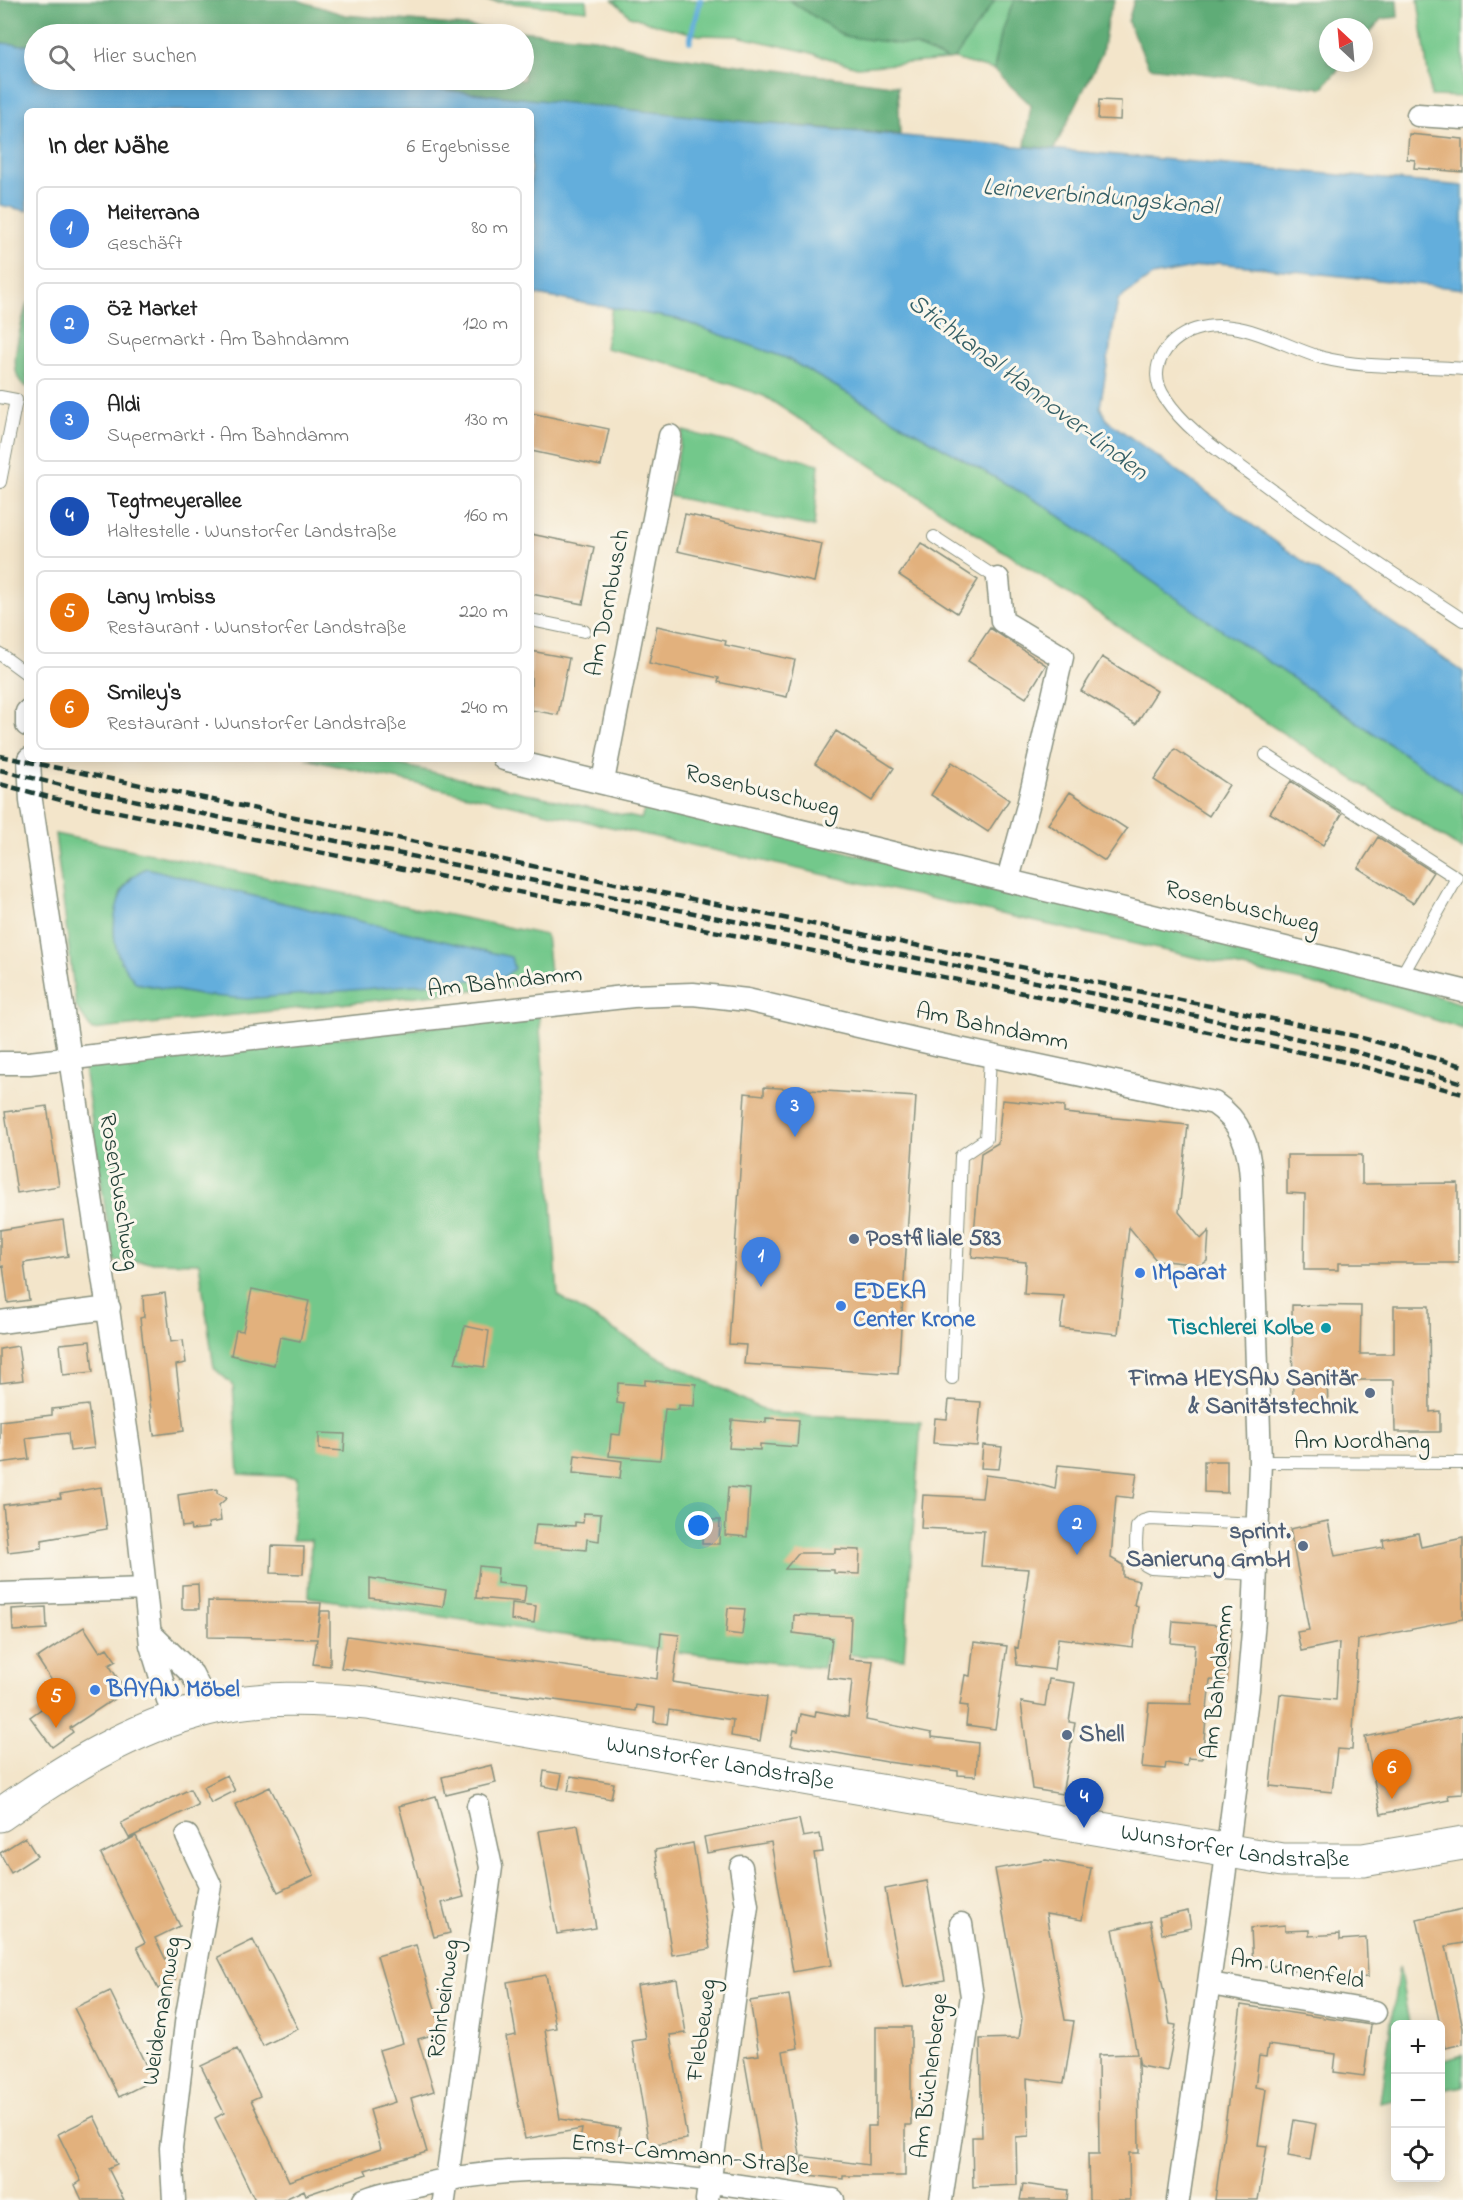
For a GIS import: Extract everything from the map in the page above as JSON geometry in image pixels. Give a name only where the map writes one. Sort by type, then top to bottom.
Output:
[{"type":"main road","name":"Wunstorfer Landstraße","points":[[0,1815],[62,1771],[112,1745],[174,1719],[209,1708],[260,1701],[296,1700],[367,1703],[1282,1860],[1320,1862],[1363,1860],[1463,1843]]},
{"type":"street","points":[[1418,115],[1463,118]]},
{"type":"street","name":"Am Dornbusch","points":[[603,781],[670,436]]},
{"type":"street","points":[[998,579],[1002,621],[1062,657],[1029,802],[1008,879]]},
{"type":"street","name":"Rosenbuschweg","points":[[29,762],[31,801],[132,1468],[151,1645],[174,1719]]},
{"type":"street","name":"Rosenbuschweg","points":[[518,762],[1463,991]]},
{"type":"street","name":"Am Bahndamm","points":[[0,1063],[70,1058],[633,996],[693,994],[747,1000],[990,1056],[1215,1103],[1225,1110],[1240,1129],[1250,1156],[1260,1462],[1256,1574],[1248,1690],[1210,1984],[1178,2200]]},
{"type":"street","points":[[0,1322],[109,1308]]},
{"type":"street","points":[[0,1594],[145,1589]]},
{"type":"street","points":[[150,1633],[192,1674],[209,1708]]},
{"type":"street","name":"Röhrbeinweg","points":[[445,2189],[490,1867],[478,1806]]},
{"type":"street","name":"Weidemannweg","points":[[174,2200],[171,2148],[187,2015],[210,1885],[187,1836]]},
{"type":"street","name":"Flebbeweg","points":[[708,2191],[747,1906],[741,1867]]},
{"type":"street","name":"Am Büchenberge","points":[[941,2200],[972,1996],[961,1924]]},
{"type":"street","name":"Am Urnenfeld","points":[[1210,1984],[1375,2012]]},
{"type":"street","name":"Ernst-Cammann-Straße","points":[[364,2200],[445,2189],[507,2170],[572,2168],[708,2191],[833,2200]]},
{"type":"lane","points":[[1463,369],[1378,368],[1333,360],[1231,326],[1201,328],[1172,341],[1160,358],[1156,380],[1164,397],[1191,429],[1316,524],[1463,620]]},
{"type":"lane","points":[[0,397],[16,400],[0,482]]},
{"type":"lane","points":[[934,537],[998,579]]},
{"type":"lane","name":"Am Dornbusch","points":[[534,621],[584,631]]},
{"type":"lane","points":[[0,654],[24,672]]},
{"type":"lane","points":[[1266,756],[1457,878],[1402,975]]},
{"type":"lane","points":[[952,1378],[961,1156],[986,1139],[990,1056]]},
{"type":"lane","name":"Am Nordhang","points":[[1260,1462],[1463,1463]]},
{"type":"lane","points":[[1256,1574],[1151,1568],[1141,1564],[1136,1556],[1137,1527],[1143,1521],[1150,1519],[1257,1524]]},
{"type":"green space","points":[[0,0],[297,0],[345,15],[443,24],[24,24],[24,45],[0,43]]},
{"type":"green space","points":[[476,0],[586,0],[587,10]]},
{"type":"green space","points":[[613,0],[789,0],[844,36],[916,46],[948,60],[857,67],[808,52],[737,36],[699,35],[658,25],[630,16]]},
{"type":"green space","points":[[789,0],[995,0],[954,59],[948,60],[916,46],[844,36]]},
{"type":"green space","points":[[995,0],[1014,0],[1002,29],[994,70],[954,59]]},
{"type":"green space","points":[[1014,0],[1115,0],[1108,17],[1102,53],[1054,149],[1025,146],[1031,105],[994,70],[1002,29]]},
{"type":"green space","points":[[1134,0],[1397,0],[1398,17],[1381,19],[1373,29],[1373,18],[1319,18],[1319,72],[1336,72],[1322,88],[1149,67],[1128,22]]},
{"type":"green space","points":[[1418,0],[1463,0],[1463,97],[1431,96]]},
{"type":"green space","points":[[534,32],[595,38],[664,55],[898,86],[900,134],[737,121],[443,90],[534,90]]},
{"type":"green space","points":[[612,307],[677,319],[786,358],[1045,506],[1463,794],[1463,850],[764,396],[668,363],[605,348]]},
{"type":"green space","points":[[24,314],[24,384],[16,372],[15,360]]},
{"type":"green space","points":[[683,431],[819,464],[814,527],[669,496]]},
{"type":"green space","points":[[319,762],[387,762],[641,819],[646,804],[1398,984],[1463,1004],[1463,1029],[1367,998],[1301,981]]},
{"type":"green space","points":[[55,834],[546,935],[551,982],[92,1030],[76,1007]],"holes":[[[131,877],[245,894],[510,957],[199,995],[136,983],[118,904],[121,891]]]},
{"type":"green space","points":[[539,1014],[558,1296],[660,1358],[770,1413],[921,1422],[904,1659],[826,1653],[823,1668],[677,1652],[309,1597],[311,1540],[292,1540],[297,1477],[239,1474],[233,1385],[214,1368],[199,1263],[113,1261],[84,1068]]},
{"type":"green space","points":[[1399,1966],[1408,2020],[1392,2020]]},
{"type":"green space","points":[[1391,2024],[1391,2101],[1380,2103]]},
{"type":"green space","points":[[1463,2055],[1463,2086],[1445,2089],[1445,2060]]},
{"type":"water","points":[[0,43],[24,45],[24,90],[443,90],[737,121],[1463,186],[1463,289],[1218,263],[1152,276],[1118,300],[1100,407],[1108,421],[1280,545],[1463,672],[1463,794],[1045,506],[786,358],[677,319],[534,295],[534,108],[24,108],[24,210],[0,205]]},
{"type":"water","points":[[147,868],[245,894],[511,957],[514,969],[504,977],[247,999],[200,995],[136,983],[120,959],[116,947],[114,921],[121,895],[127,884],[136,874]]},
{"type":"building","points":[[1099,100],[1121,101],[1120,120],[1098,119]]},
{"type":"building","points":[[1409,134],[1463,139],[1463,172],[1414,168],[1415,160],[1407,159]]},
{"type":"building","points":[[534,414],[609,429],[601,466],[534,452]]},
{"type":"building","points":[[685,514],[822,544],[814,582],[677,551]]},
{"type":"building","points":[[534,535],[594,547],[583,604],[534,595]]},
{"type":"building","points":[[921,543],[978,580],[957,613],[899,575]]},
{"type":"building","points":[[657,626],[726,641],[725,645],[795,660],[787,697],[718,682],[719,678],[649,663]]},
{"type":"building","points":[[990,628],[1046,665],[1026,698],[968,661]]},
{"type":"building","points":[[534,652],[569,658],[558,715],[534,711]]},
{"type":"building","points":[[1102,657],[1157,691],[1136,724],[1081,691]]},
{"type":"building","points":[[836,731],[894,768],[872,801],[815,764]]},
{"type":"building","points":[[1175,749],[1229,785],[1209,816],[1154,780]]},
{"type":"building","points":[[952,762],[1009,800],[988,832],[931,795]]},
{"type":"building","points":[[1291,781],[1342,814],[1323,845],[1270,813]]},
{"type":"building","points":[[1070,792],[1127,829],[1105,861],[1048,824]]},
{"type":"building","points":[[1378,837],[1433,872],[1413,903],[1358,868]]},
{"type":"building","points":[[764,1087],[916,1097],[898,1374],[744,1364],[746,1345],[729,1344],[745,1093],[764,1095]]},
{"type":"building","points":[[1002,1100],[1064,1106],[1064,1113],[1188,1125],[1179,1212],[1201,1239],[1209,1231],[1207,1261],[1201,1265],[1156,1260],[1129,1227],[1118,1334],[1060,1328],[1064,1296],[1024,1294],[1026,1262],[972,1257],[981,1153],[998,1143]]},
{"type":"building","points":[[47,1106],[59,1186],[17,1193],[5,1112]]},
{"type":"building","points":[[1287,1155],[1362,1155],[1362,1184],[1458,1183],[1458,1263],[1338,1263],[1338,1270],[1304,1270],[1305,1194],[1287,1193]]},
{"type":"building","points":[[63,1220],[68,1256],[24,1263],[29,1300],[8,1303],[3,1266],[0,1267],[0,1230]]},
{"type":"building","points":[[252,1289],[309,1301],[300,1341],[280,1337],[274,1365],[231,1355],[236,1330],[243,1331]]},
{"type":"building","points":[[165,1293],[171,1342],[183,1340],[186,1363],[176,1365],[184,1431],[154,1435],[140,1318],[144,1317],[143,1296]]},
{"type":"building","points":[[1292,1305],[1361,1306],[1360,1354],[1394,1354],[1394,1306],[1429,1306],[1430,1412],[1440,1411],[1440,1432],[1395,1432],[1394,1380],[1327,1380],[1328,1405],[1293,1406]]},
{"type":"building","points":[[465,1326],[489,1331],[484,1367],[455,1363]]},
{"type":"building","points":[[90,1341],[93,1372],[63,1375],[60,1344]]},
{"type":"building","points":[[18,1346],[23,1380],[0,1383],[0,1349]]},
{"type":"building","points":[[645,1380],[696,1384],[694,1406],[679,1405],[679,1410],[665,1409],[660,1460],[609,1456],[611,1434],[620,1435],[624,1404],[617,1403],[618,1383],[645,1385]]},
{"type":"building","points":[[949,1400],[981,1402],[977,1446],[933,1443],[935,1418],[947,1419]]},
{"type":"building","points":[[88,1405],[94,1448],[70,1451],[68,1433],[26,1438],[29,1459],[0,1463],[0,1421],[52,1415],[52,1409]]},
{"type":"building","points":[[766,1418],[799,1420],[797,1447],[760,1444],[760,1450],[729,1448],[732,1420],[766,1423]]},
{"type":"building","points":[[319,1433],[345,1434],[344,1451],[319,1449]]},
{"type":"building","points":[[983,1445],[1002,1447],[999,1469],[981,1468]]},
{"type":"building","points":[[575,1455],[622,1461],[620,1478],[573,1473]]},
{"type":"building","points":[[1204,1461],[1227,1461],[1227,1493],[1204,1492]]},
{"type":"building","points":[[1058,1465],[1137,1473],[1133,1498],[1116,1496],[1111,1558],[1123,1565],[1123,1577],[1139,1581],[1134,1605],[1138,1606],[1133,1647],[1058,1638],[1054,1670],[1017,1665],[1015,1647],[1018,1648],[1029,1569],[981,1566],[984,1531],[921,1528],[923,1495],[982,1498],[985,1475],[1018,1479],[1055,1489]]},
{"type":"building","points":[[101,1487],[107,1529],[42,1540],[42,1548],[8,1552],[3,1505],[61,1498],[60,1494]]},
{"type":"building","points":[[728,1487],[750,1489],[747,1537],[725,1535]]},
{"type":"building","points":[[217,1489],[217,1493],[227,1498],[219,1505],[221,1521],[208,1523],[209,1528],[191,1530],[190,1526],[182,1527],[178,1495]]},
{"type":"building","points":[[584,1513],[601,1514],[599,1541],[587,1539],[586,1550],[533,1545],[536,1524],[575,1526],[575,1522],[583,1523]]},
{"type":"building","points":[[703,1520],[720,1520],[719,1544],[702,1544]]},
{"type":"building","points":[[1328,1521],[1335,1556],[1384,1547],[1383,1540],[1418,1533],[1421,1547],[1463,1538],[1463,1619],[1358,1640],[1352,1750],[1337,1749],[1332,1792],[1270,1786],[1280,1694],[1336,1700],[1339,1643],[1301,1651],[1297,1632],[1309,1630],[1290,1529]]},
{"type":"building","points":[[272,1546],[304,1547],[303,1574],[271,1573]]},
{"type":"building","points":[[835,1549],[860,1550],[859,1574],[834,1573],[834,1570],[785,1569],[798,1553],[835,1553]]},
{"type":"building","points":[[479,1566],[498,1568],[497,1583],[526,1586],[524,1602],[476,1598]]},
{"type":"building","points":[[370,1578],[446,1590],[443,1607],[370,1598]]},
{"type":"building","points":[[198,1584],[199,1609],[182,1609],[182,1585]]},
{"type":"building","points":[[208,1601],[321,1603],[317,1636],[321,1611],[330,1611],[330,1666],[313,1664],[317,1639],[208,1637]]},
{"type":"building","points":[[512,1603],[536,1606],[534,1623],[511,1620]]},
{"type":"building","points":[[46,1607],[47,1629],[13,1631],[12,1609]]},
{"type":"building","points":[[728,1608],[745,1609],[742,1635],[726,1633]]},
{"type":"building","points":[[794,1615],[851,1617],[849,1659],[873,1661],[866,1720],[932,1733],[932,1737],[978,1743],[976,1776],[958,1775],[958,1771],[887,1762],[791,1745],[794,1730],[798,1731],[801,1714],[815,1717],[816,1711],[848,1717],[852,1681],[827,1678],[832,1638],[793,1633]]},
{"type":"building","points":[[1173,1621],[1231,1626],[1227,1681],[1210,1680],[1202,1759],[1188,1758],[1187,1766],[1166,1763],[1165,1769],[1142,1767],[1149,1703],[1191,1704],[1195,1645],[1171,1643]]},
{"type":"building","points":[[84,1627],[100,1652],[107,1648],[116,1661],[109,1665],[126,1691],[70,1728],[73,1732],[52,1747],[30,1717],[61,1695],[37,1658]]},
{"type":"building","points":[[661,1633],[679,1635],[673,1682],[767,1697],[760,1741],[731,1736],[733,1720],[669,1710],[667,1724],[654,1722],[655,1708],[637,1705],[636,1711],[341,1668],[347,1636],[657,1679]]},
{"type":"building","points":[[974,1642],[1007,1646],[995,1729],[966,1725],[968,1706],[960,1705],[965,1675],[970,1676]]},
{"type":"building","points":[[1049,1679],[1075,1683],[1069,1722],[1075,1723],[1062,1794],[1032,1789],[1021,1702],[1045,1706]]},
{"type":"building","points":[[1463,1716],[1463,1794],[1448,1795],[1449,1800],[1381,1814],[1365,1737]]},
{"type":"building","points":[[492,1765],[496,1783],[446,1795],[442,1777]]},
{"type":"building","points":[[544,1771],[562,1774],[559,1789],[542,1786]]},
{"type":"building","points":[[227,1775],[235,1791],[211,1803],[203,1787]]},
{"type":"building","points":[[571,1776],[614,1783],[611,1799],[568,1791]]},
{"type":"building","points":[[270,1787],[314,1875],[278,1892],[235,1804]]},
{"type":"building","points":[[190,1789],[198,1805],[129,1838],[121,1823]]},
{"type":"building","points":[[436,1796],[464,1897],[442,1903],[450,1933],[434,1937],[399,1806]]},
{"type":"building","points":[[799,1819],[803,1837],[820,1834],[823,1852],[814,1853],[832,1965],[793,1972],[771,1842],[707,1853],[704,1837]]},
{"type":"building","points":[[578,1825],[596,1928],[557,1934],[539,1831]]},
{"type":"building","points":[[136,1836],[180,1926],[155,1938],[176,1980],[158,1989],[137,1947],[145,1943],[101,1854]]},
{"type":"building","points":[[25,1837],[37,1856],[11,1873],[0,1853]]},
{"type":"building","points":[[693,1843],[710,1949],[672,1955],[655,1850]]},
{"type":"building","points":[[1046,1860],[1091,1868],[1082,1920],[1046,1914],[1065,2020],[1074,2021],[1064,2083],[1027,2078],[1029,2136],[1016,2137],[1017,2185],[973,2187],[972,2137],[982,2137],[980,2039],[1019,2038],[1022,2018],[995,1869]]},
{"type":"building","points":[[927,1881],[945,1980],[903,1988],[885,1889]]},
{"type":"building","points":[[1463,1909],[1463,1943],[1446,1946],[1463,2028],[1463,2044],[1445,2048],[1445,2020],[1439,2020],[1417,1919]]},
{"type":"building","points":[[1188,1911],[1191,1928],[1162,1934],[1159,1917]]},
{"type":"building","points":[[1150,1921],[1170,2024],[1176,2025],[1167,2071],[1140,2066],[1138,2056],[1139,2153],[1129,2153],[1130,2200],[1089,2200],[1088,2154],[1099,2154],[1098,2055],[1137,2054],[1113,1929]]},
{"type":"building","points":[[1285,1925],[1285,1931],[1309,1930],[1309,1936],[1340,1934],[1340,1940],[1366,1938],[1368,1977],[1338,1979],[1338,1973],[1309,1975],[1309,1970],[1283,1972],[1282,1965],[1253,1967],[1251,1928]]},
{"type":"building","points":[[253,1940],[298,2029],[263,2046],[218,1957]]},
{"type":"building","points":[[416,1945],[442,2032],[418,2039],[434,2091],[411,2098],[427,2152],[365,2170],[367,2174],[306,2195],[304,2190],[283,2200],[255,2200],[215,2118],[224,2113],[201,2066],[237,2049],[260,2096],[251,2100],[289,2181],[381,2149],[370,2110],[395,2102],[379,2050],[403,2043],[377,1956]]},
{"type":"building","points":[[546,1975],[556,2028],[545,2030],[560,2119],[620,2128],[618,2146],[580,2141],[582,2129],[525,2139],[506,2037],[516,2035],[507,1982]]},
{"type":"building","points":[[677,1979],[686,2033],[670,2035],[687,2139],[649,2145],[632,2041],[646,2039],[637,1985]]},
{"type":"building","points":[[110,1991],[153,2080],[119,2097],[74,2008]]},
{"type":"building","points":[[789,1995],[798,2048],[783,2051],[800,2155],[762,2161],[744,2057],[759,2055],[750,2001]]},
{"type":"building","points":[[1241,2005],[1371,2025],[1364,2076],[1334,2072],[1336,2054],[1268,2045],[1266,2057],[1259,2056],[1255,2087],[1266,2089],[1258,2145],[1267,2146],[1258,2200],[1215,2200]]},
{"type":"building","points":[[876,2027],[911,2027],[911,2125],[905,2125],[905,2176],[843,2176],[843,2179],[800,2174],[802,2156],[868,2165],[868,2126],[876,2126]]},
{"type":"building","points":[[94,2116],[117,2164],[108,2168],[124,2200],[82,2200],[75,2185],[81,2181],[58,2134]]},
{"type":"building","points":[[1294,2120],[1316,2124],[1310,2160],[1288,2156]]},
{"type":"building","points":[[1023,2184],[1068,2190],[1067,2200],[1020,2200]]},
{"type":"waterway","points":[[690,41],[700,0]]},
{"type":"railway","points":[[0,756],[24,761]]},
{"type":"railway","points":[[29,762],[1355,1036],[1463,1066]]},
{"type":"railway","points":[[0,770],[69,787],[1105,996],[1353,1051],[1463,1083]]},
{"type":"railway","points":[[0,784],[64,801],[1103,1009],[1350,1063],[1463,1094]]},
{"type":"place","name":"Aldi","points":[[795,1137]]},
{"type":"place","name":"Postfiliale 583","points":[[854,1239]]},
{"type":"place","name":"IMparat","points":[[1140,1273]]},
{"type":"place","name":"Meiterrana","points":[[761,1287]]},
{"type":"place","name":"EDEKA Center Krone","points":[[841,1306]]},
{"type":"place","name":"Tischlerei Kolbe","points":[[1326,1328]]},
{"type":"place","name":"Firma HEYSAN Sanitär & Sanitätstechnik","points":[[1370,1393]]},
{"type":"place","name":"sprint. Sanierung GmbH","points":[[1303,1546]]},
{"type":"place","name":"ÖZ Market","points":[[1077,1555]]},
{"type":"place","name":"BAYAN Möbel","points":[[95,1690]]},
{"type":"place","name":"Lany Imbiss","points":[[56,1728]]},
{"type":"place","name":"Shell","points":[[1067,1735]]},
{"type":"place","name":"Smiley's","points":[[1392,1799]]},
{"type":"place","name":"Tegtmeyerallee","points":[[1084,1828]]},
{"type":"water label","name":"Leineverbindungskanal","points":[[1100,198]]},
{"type":"water label","name":"Stichkanal Hannover-Linden","points":[[1027,388]]}]
